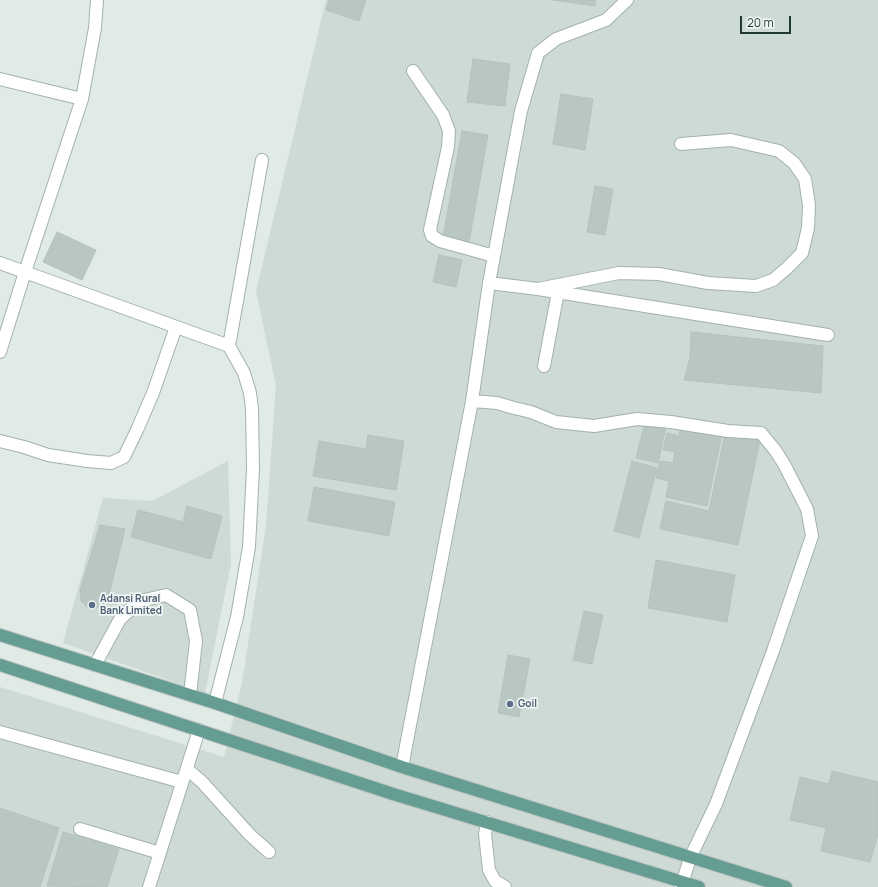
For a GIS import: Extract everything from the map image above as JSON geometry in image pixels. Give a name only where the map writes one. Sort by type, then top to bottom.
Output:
[{"type":"main road","points":[[0,635],[215,703],[402,767],[786,887]]},
{"type":"main road","points":[[0,665],[393,794],[487,822],[681,884],[699,887]]},
{"type":"street","points":[[0,352],[24,272],[82,99],[95,28],[97,0]]},
{"type":"street","points":[[402,767],[472,401],[489,283],[521,111],[538,53],[556,39],[606,20],[627,0]]},
{"type":"street","points":[[413,71],[443,114],[449,130],[448,147],[430,230],[432,236],[440,241],[494,256]]},
{"type":"street","points":[[0,79],[82,99]]},
{"type":"street","points":[[538,289],[619,273],[658,274],[708,283],[756,286],[773,280],[787,268],[802,252],[808,228],[809,205],[804,179],[794,162],[779,151],[731,140],[681,144]]},
{"type":"street","points":[[215,703],[237,617],[249,547],[253,469],[252,409],[250,393],[244,373],[229,346],[262,160]]},
{"type":"street","points":[[0,263],[229,346]]},
{"type":"street","points":[[489,283],[558,292],[828,335]]},
{"type":"street","points":[[544,366],[558,292]]},
{"type":"street","points":[[0,441],[48,455],[87,461],[111,463],[124,457],[153,393],[176,327]]},
{"type":"street","points":[[472,401],[503,405],[531,412],[556,422],[594,426],[637,419],[671,422],[728,431],[762,433],[781,459],[807,509],[812,536],[773,651],[727,776],[716,804],[690,858],[681,884]]},
{"type":"street","points":[[95,665],[120,619],[140,601],[166,595],[190,610],[196,641],[190,695]]},
{"type":"street","points":[[149,887],[199,730]]},
{"type":"street","points":[[0,732],[182,782]]},
{"type":"street","points":[[187,769],[202,782],[250,835],[269,852]]},
{"type":"street","points":[[487,822],[485,834],[489,870],[495,881],[505,887]]},
{"type":"street","points":[[80,829],[160,853]]},
{"type":"shaded area","points":[[326,0],[878,0],[878,887],[0,887],[0,687],[224,757],[242,683],[266,526],[276,386],[256,291]]},
{"type":"shaded area","points":[[228,461],[231,564],[205,693],[63,643],[103,498],[152,501]]},
{"type":"building","points":[[329,0],[366,0],[359,21],[326,10]]},
{"type":"building","points":[[553,0],[596,0],[595,6]]},
{"type":"building","points":[[473,59],[510,64],[505,106],[467,102]]},
{"type":"building","points":[[561,94],[593,99],[585,150],[553,144]]},
{"type":"building","points":[[462,131],[488,135],[469,242],[443,237]]},
{"type":"building","points":[[595,186],[613,189],[605,235],[587,232]]},
{"type":"building","points":[[57,232],[96,250],[82,280],[43,262]]},
{"type":"building","points":[[439,255],[462,260],[456,287],[433,282]]},
{"type":"building","points":[[691,332],[823,346],[821,393],[684,380],[690,358]]},
{"type":"building","points":[[645,422],[666,427],[658,463],[636,458]]},
{"type":"building","points":[[681,425],[722,434],[707,506],[666,497],[669,481],[656,478],[660,461],[673,463],[675,452],[663,450],[667,433],[679,436]]},
{"type":"building","points":[[725,433],[760,440],[738,545],[660,529],[666,501],[709,511]]},
{"type":"building","points":[[368,435],[404,441],[396,490],[313,476],[319,441],[366,449]]},
{"type":"building","points":[[632,461],[657,468],[639,538],[614,531]]},
{"type":"building","points":[[314,487],[395,502],[389,536],[308,521]]},
{"type":"building","points":[[187,506],[222,516],[211,559],[131,537],[138,510],[183,522]]},
{"type":"building","points":[[100,525],[125,529],[108,599],[105,603],[98,607],[92,608],[87,607],[81,601],[80,590]]},
{"type":"building","points":[[656,560],[735,575],[727,622],[648,608]]},
{"type":"building","points":[[584,611],[603,615],[592,664],[573,660]]},
{"type":"building","points":[[508,655],[530,659],[519,717],[498,713]]},
{"type":"building","points":[[832,771],[878,782],[878,834],[870,862],[821,851],[826,828],[790,820],[800,777],[829,784]]},
{"type":"building","points":[[0,808],[59,828],[40,887],[0,887]]},
{"type":"building","points":[[63,832],[119,849],[107,887],[47,886]]},
{"type":"place","name":"Adansi Rural Bank Limited","points":[[92,605]]},
{"type":"place","name":"Goil","points":[[510,704]]}]
